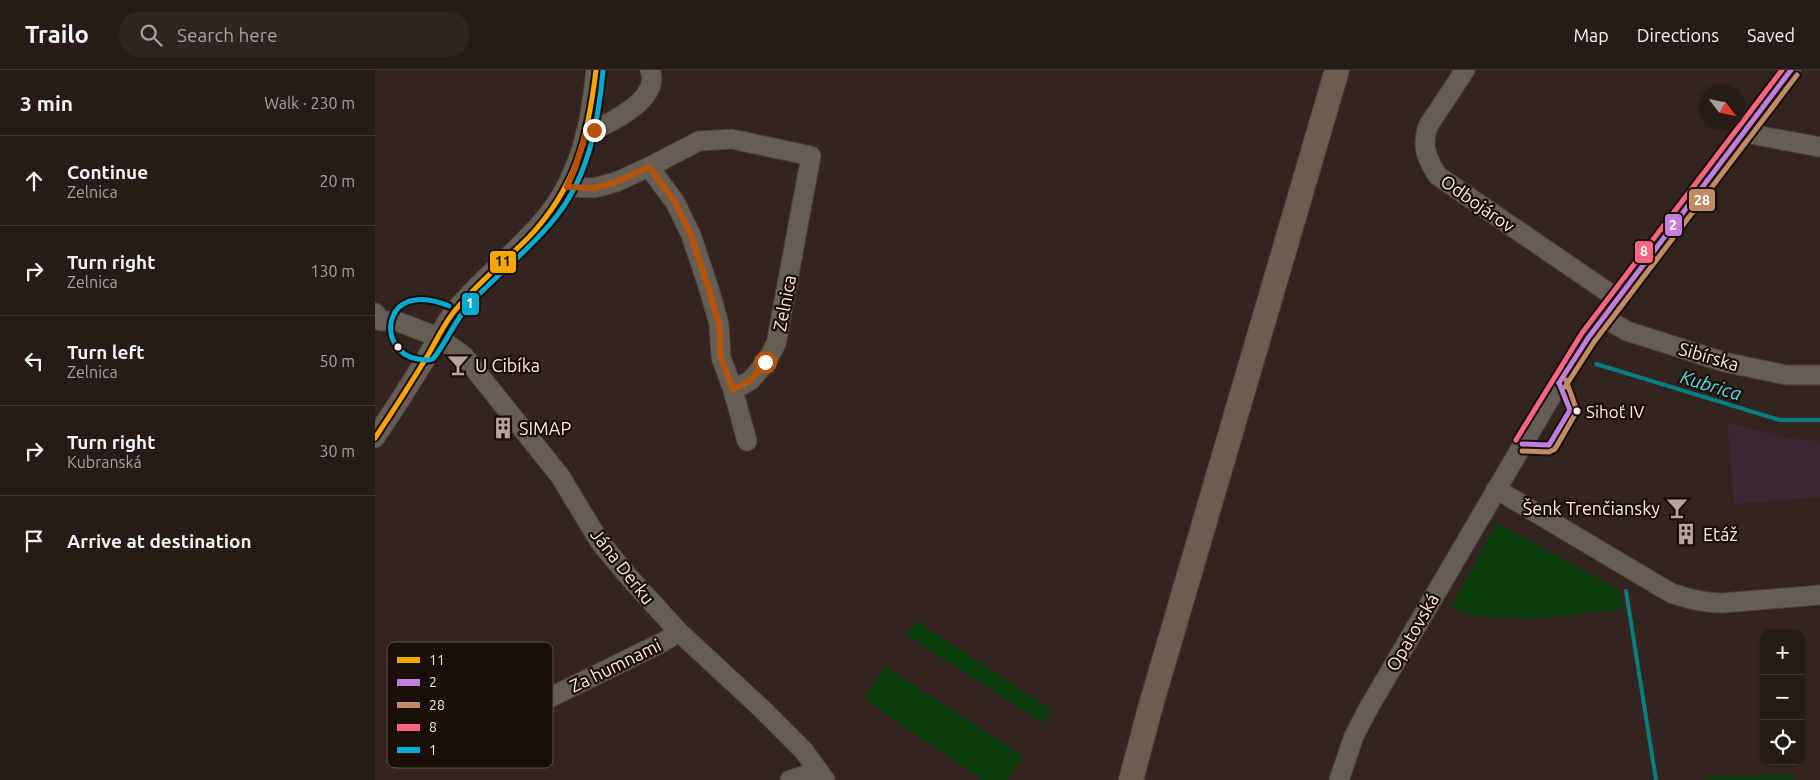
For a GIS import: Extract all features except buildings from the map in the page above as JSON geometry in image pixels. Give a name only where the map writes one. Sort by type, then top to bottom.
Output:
[{"type":"main road","points":[[1131,780],[1156,686],[1337,70]]},
{"type":"street","points":[[375,438],[417,373],[451,315],[550,213],[567,187],[586,134],[596,70]]},
{"type":"street","points":[[586,134],[627,112],[642,98],[650,88],[652,80],[650,70]]},
{"type":"street","name":"Odbojárov","points":[[1465,70],[1428,126],[1425,135],[1424,145],[1428,161],[1438,176],[1618,299]]},
{"type":"street","name":"Opatovská","points":[[1339,780],[1354,736],[1368,710],[1496,489],[1573,362],[1618,299],[1791,70]]},
{"type":"street","points":[[1744,133],[1820,147]]},
{"type":"street","name":"Zelnica","points":[[567,187],[595,188],[616,182],[699,141],[732,139],[811,156],[775,344],[765,362],[751,380],[733,390]]},
{"type":"street","points":[[649,167],[675,202],[691,235],[719,324],[721,357],[733,390],[747,441]]},
{"type":"street","name":"Sibírska","points":[[1604,318],[1627,331],[1725,362],[1786,375],[1820,375]]},
{"type":"street","name":"Jána Derku","points":[[377,320],[396,321],[438,337],[464,356],[560,476],[600,542],[627,575],[679,632],[790,736],[822,775]]},
{"type":"street","points":[[1496,489],[1671,593],[1691,600],[1706,603],[1729,603],[1820,596]]},
{"type":"street","name":"Za humnami","points":[[553,696],[661,643],[679,632]]},
{"type":"street","points":[[790,780],[822,775]]},
{"type":"shaded area","points":[[1727,422],[1784,438],[1820,441],[1820,497],[1734,504]]},
{"type":"green space","points":[[1497,523],[1619,590],[1624,609],[1534,619],[1471,616],[1451,607]]},
{"type":"green space","points":[[916,621],[1052,710],[1043,723],[906,635]]},
{"type":"green space","points":[[885,666],[1023,756],[1007,780],[983,780],[887,715],[865,697]]},
{"type":"green space","points":[[1791,774],[1795,780],[1703,780],[1711,777]]},
{"type":"waterway","name":"Kubrica","points":[[1596,364],[1780,420],[1820,420]]},
{"type":"waterway","points":[[1626,591],[1656,780]]},
{"type":"transit line","name":"11","points":[[375,438],[453,313],[528,238],[558,200],[569,181],[584,139],[596,70]]},
{"type":"transit line","name":"8","points":[[1516,440],[1582,333],[1782,70]]},
{"type":"transit line","name":"2","points":[[1559,383],[1588,338],[1791,70]]},
{"type":"transit line","name":"1","points":[[449,306],[426,300],[409,301],[398,308],[392,319],[391,332],[395,344],[404,354],[418,359],[433,359],[469,305],[535,241],[555,218],[567,202],[584,167],[595,129],[603,71]]},
{"type":"transit line","name":"28","points":[[1565,387],[1594,342],[1797,75]]},
{"type":"transit line","name":"28","points":[[1522,451],[1549,452],[1555,449],[1577,411],[1566,380]]},
{"type":"transit line","name":"2","points":[[1522,444],[1549,445],[1570,410],[1559,383]]},
{"type":"place","name":"U Cibíka","points":[[458,365]]},
{"type":"place","name":"Sihoť IV","points":[[1577,411]]},
{"type":"place","name":"SIMAP","points":[[503,428]]},
{"type":"place","name":"Šenk Trenčiansky","points":[[1677,508]]},
{"type":"place","name":"Etáž","points":[[1686,534]]},
{"type":"route","points":[[594,130],[586,134],[567,187],[595,188],[616,182],[649,167],[675,202],[691,235],[719,324],[721,357],[733,390],[751,380],[765,362]]}]
